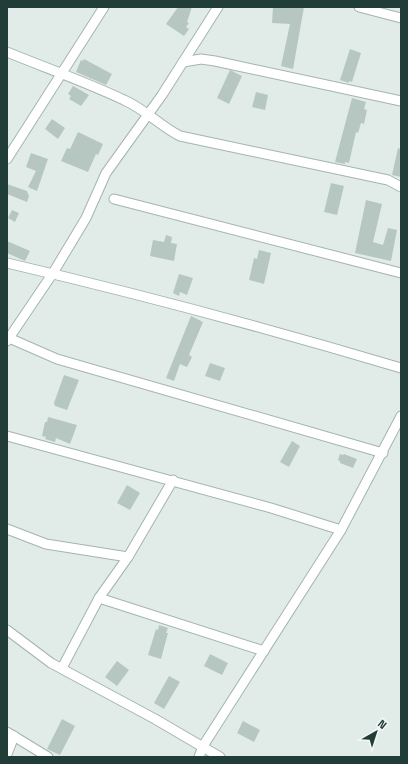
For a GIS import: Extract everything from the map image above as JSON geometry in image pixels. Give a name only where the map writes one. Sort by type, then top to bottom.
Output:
[{"type":"street","points":[[7,159],[104,7]]},
{"type":"street","points":[[218,7],[149,114],[106,174],[86,218],[53,273],[8,339],[57,359],[383,453]]},
{"type":"street","points":[[359,7],[401,18]]},
{"type":"street","points":[[7,52],[124,100],[149,114],[169,130],[196,141],[383,179],[401,187]]},
{"type":"street","points":[[183,62],[201,59],[215,61],[401,101]]},
{"type":"street","points":[[114,199],[401,273]]},
{"type":"street","points":[[7,262],[116,288],[266,328],[401,368]]},
{"type":"street","points":[[199,757],[203,746],[341,530],[383,453],[401,416]]},
{"type":"street","points":[[7,436],[174,480],[341,530]]},
{"type":"street","points":[[62,668],[99,598],[128,557],[174,480]]},
{"type":"street","points":[[7,529],[46,544],[128,557]]},
{"type":"street","points":[[99,598],[264,650]]},
{"type":"street","points":[[7,630],[51,663],[203,746],[220,757]]},
{"type":"street","points":[[7,754],[11,734],[48,757]]},
{"type":"building","points":[[178,7],[192,7],[187,22],[189,23],[186,27],[189,29],[184,36],[166,24]]},
{"type":"building","points":[[273,7],[304,7],[293,69],[281,66],[290,24],[272,23]]},
{"type":"building","points":[[350,49],[361,53],[352,82],[349,81],[349,83],[340,80]]},
{"type":"building","points":[[84,59],[112,74],[106,85],[76,72],[81,60],[83,61]]},
{"type":"building","points":[[230,70],[242,76],[229,104],[217,98]]},
{"type":"building","points":[[73,86],[89,95],[81,106],[69,99],[71,96],[68,94]]},
{"type":"building","points":[[256,92],[268,95],[265,110],[252,107]]},
{"type":"building","points":[[352,98],[366,102],[364,109],[367,110],[364,124],[361,123],[358,133],[356,132],[349,163],[345,162],[345,164],[335,162]]},
{"type":"building","points":[[52,119],[65,128],[58,139],[45,129]]},
{"type":"building","points":[[78,132],[103,144],[98,155],[96,154],[88,172],[61,161],[67,148],[70,149]]},
{"type":"building","points":[[398,148],[401,149],[401,177],[392,175]]},
{"type":"building","points":[[31,153],[48,159],[37,191],[28,187],[36,171],[26,167]]},
{"type":"building","points":[[331,183],[344,186],[337,215],[324,212]]},
{"type":"building","points":[[7,184],[27,191],[29,196],[27,202],[7,194]]},
{"type":"building","points":[[366,200],[382,204],[373,242],[383,245],[388,228],[397,230],[391,261],[355,253]]},
{"type":"building","points":[[12,210],[19,213],[15,222],[8,218]]},
{"type":"building","points":[[166,235],[172,237],[171,243],[177,244],[174,261],[150,256],[153,240],[164,242]]},
{"type":"building","points":[[7,241],[30,251],[25,261],[7,253]]},
{"type":"building","points":[[259,250],[271,253],[264,284],[249,280],[254,258],[257,259]]},
{"type":"building","points":[[179,274],[193,278],[187,295],[180,292],[179,296],[173,293]]},
{"type":"building","points":[[191,316],[203,322],[189,355],[192,357],[187,367],[180,364],[174,381],[166,378]]},
{"type":"building","points":[[210,363],[225,368],[220,381],[205,376]]},
{"type":"building","points":[[64,375],[79,380],[67,410],[55,406],[54,403]]},
{"type":"building","points":[[48,417],[77,425],[70,444],[56,438],[55,442],[45,439],[46,437],[42,436],[45,422],[47,422]]},
{"type":"building","points":[[292,441],[300,446],[289,467],[280,462]]},
{"type":"building","points":[[340,454],[357,459],[353,468],[340,463],[338,460]]},
{"type":"building","points":[[127,485],[140,493],[130,510],[117,503]]},
{"type":"building","points":[[159,625],[168,628],[161,659],[148,655],[156,629],[158,630]]},
{"type":"building","points":[[210,654],[228,663],[222,675],[204,666]]},
{"type":"building","points":[[117,661],[129,670],[117,686],[105,677]]},
{"type":"building","points":[[169,676],[180,682],[164,709],[154,703]]},
{"type":"building","points":[[62,719],[75,726],[60,755],[47,749]]},
{"type":"building","points":[[243,721],[260,730],[254,742],[237,733]]}]
